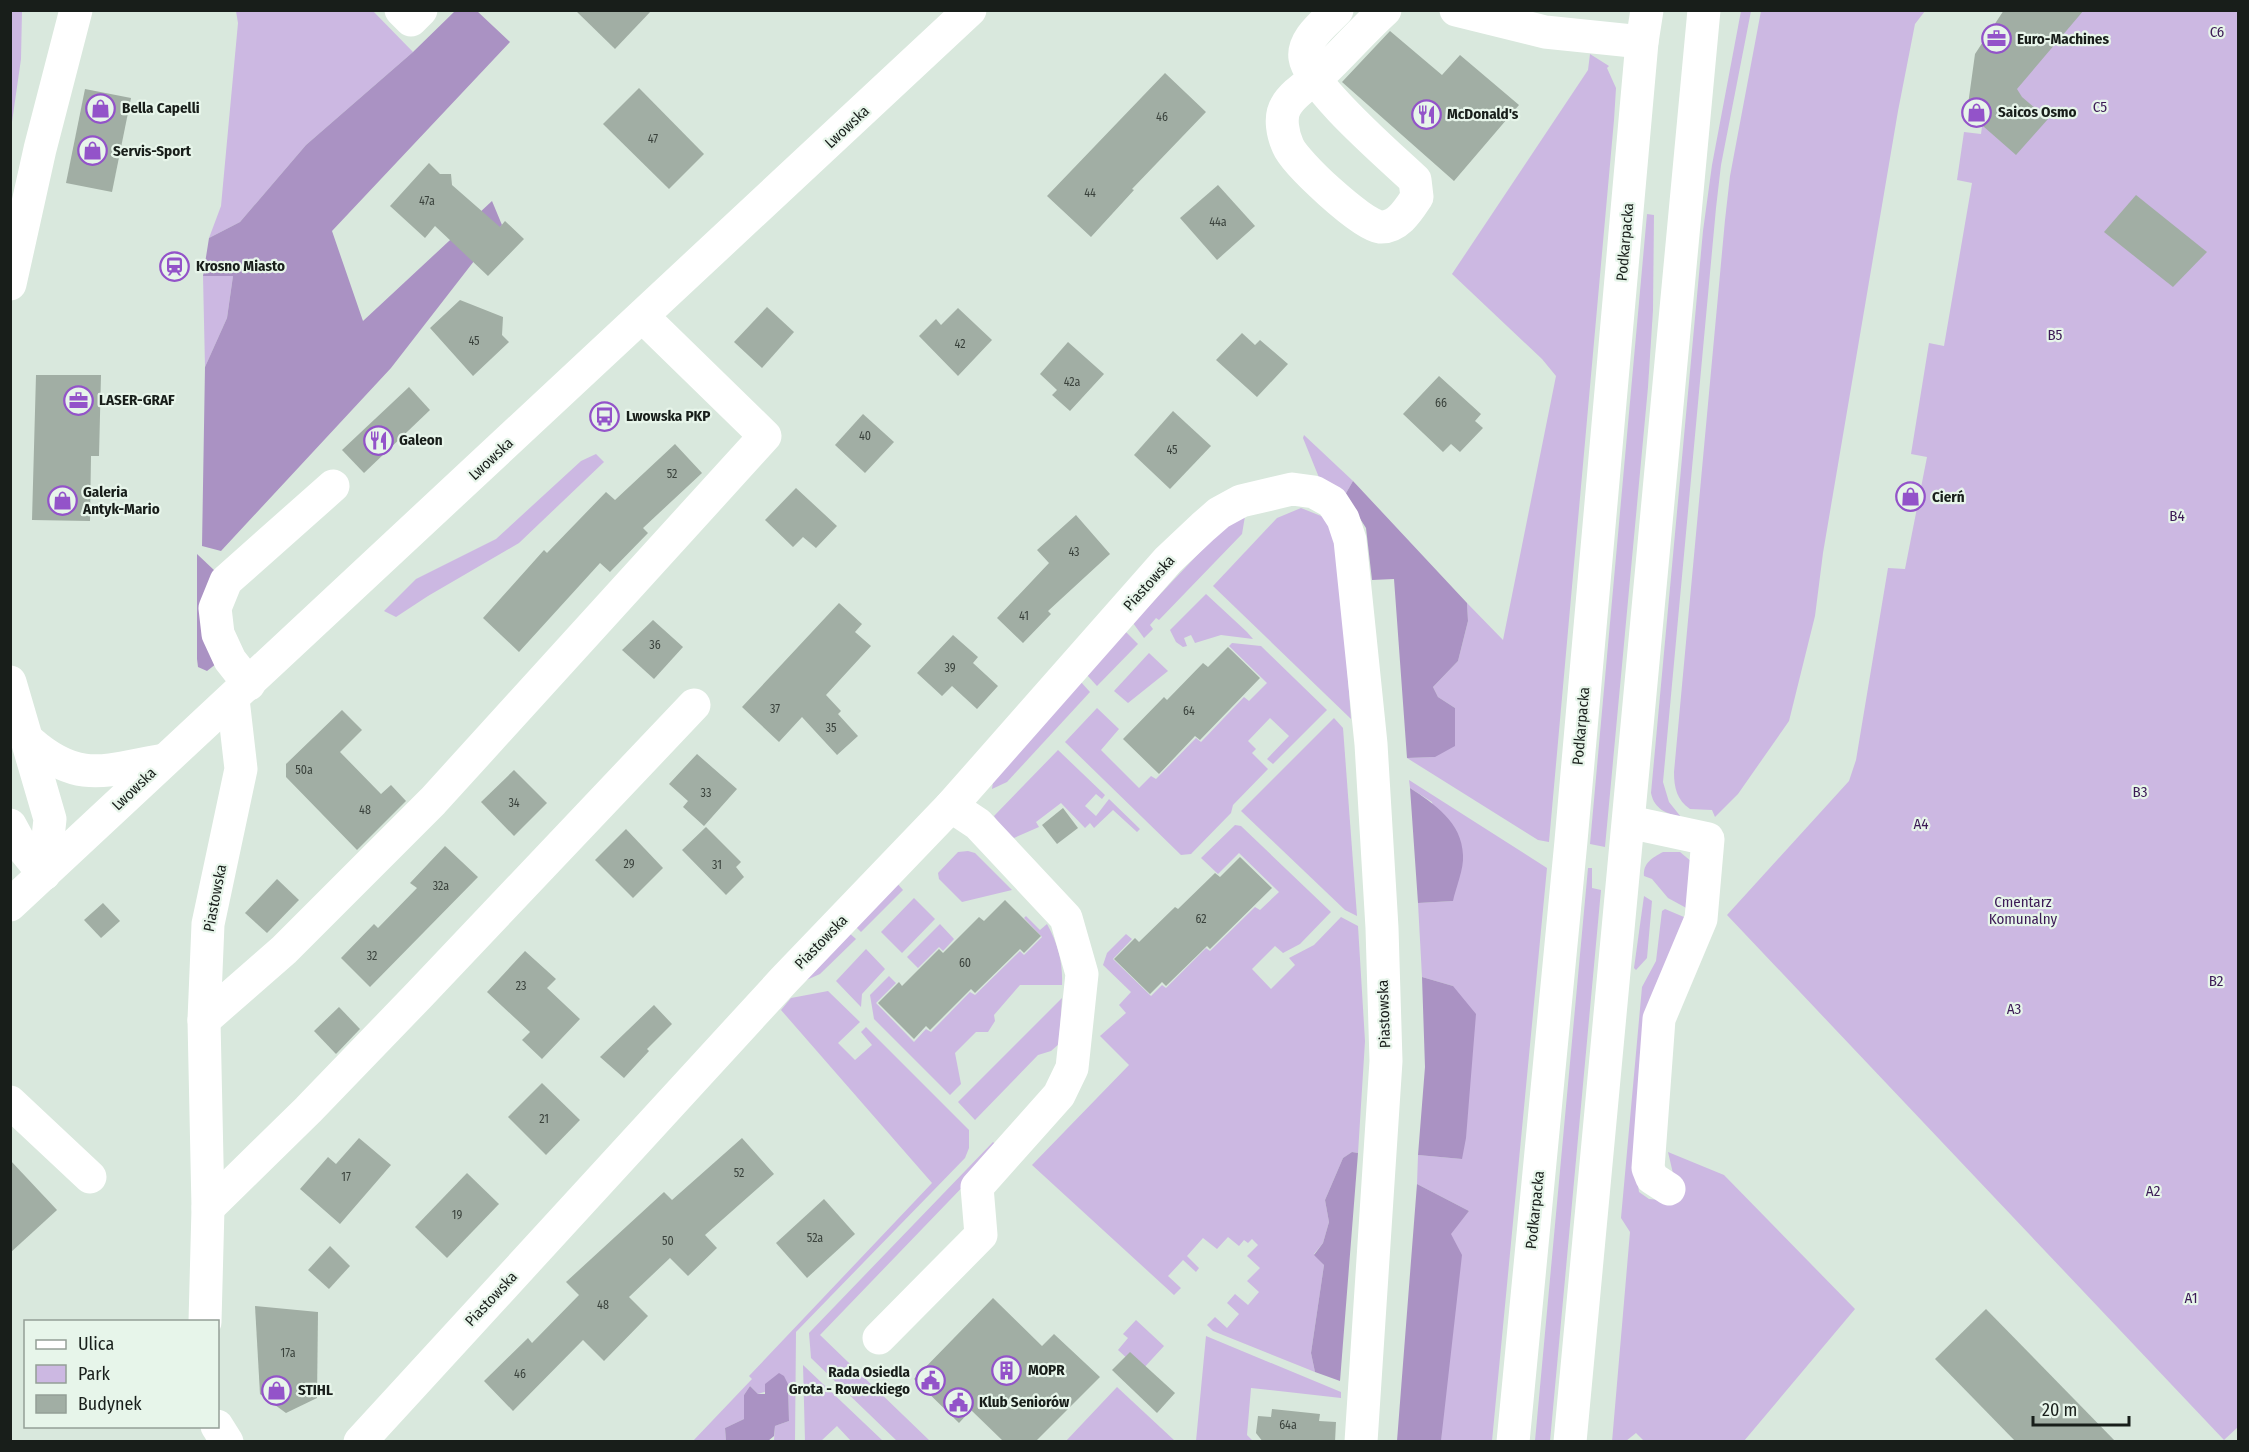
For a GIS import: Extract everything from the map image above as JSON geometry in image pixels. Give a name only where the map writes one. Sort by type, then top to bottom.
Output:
[{"type":"main road","points":[[40,149],[52,10]]},
{"type":"main road","points":[[11,271],[76,10]]},
{"type":"main road","points":[[401,10],[411,20],[421,10]]},
{"type":"main road","name":"Lwowska","points":[[10,905],[970,10]]},
{"type":"main road","points":[[1337,10],[1309,39],[1304,57],[1315,79],[1328,95],[1415,180],[1418,197],[1397,222],[1380,227],[1365,220],[1301,164],[1288,147],[1282,125],[1285,106],[1315,79],[1385,10]]},
{"type":"main road","points":[[1456,10],[1546,21],[1642,42]]},
{"type":"main road","name":"Podkarpacka","points":[[1513,1442],[1572,830],[1642,42],[1647,10]]},
{"type":"main road","points":[[1570,1442],[1704,10]]},
{"type":"main road","points":[[204,1020],[284,950],[434,801],[765,436],[670,347],[643,317]]},
{"type":"main road","points":[[241,691],[218,634],[215,608],[226,581],[333,486]]},
{"type":"main road","name":"Piastowska","points":[[360,1442],[784,980],[951,806],[1168,560],[1220,513],[1241,501],[1292,489],[1314,492],[1332,502],[1343,519],[1350,540],[1371,744],[1382,928],[1386,1061],[1361,1442]]},
{"type":"main road","points":[[10,682],[30,742],[50,819],[44,874]]},
{"type":"main road","name":"Piastowska","points":[[205,1320],[207,1208],[204,1020],[208,924],[241,769],[241,691]]},
{"type":"main road","points":[[207,1208],[324,1094],[694,705]]},
{"type":"main road","points":[[30,742],[46,757],[75,771],[104,770],[164,760]]},
{"type":"main road","points":[[879,1338],[981,1234],[976,1186],[1059,1095],[1072,1068],[1082,974],[1066,918],[978,824],[951,806]]},
{"type":"main road","points":[[1629,822],[1708,839],[1701,919],[1659,1019],[1648,1168],[1652,1178],[1669,1189]]},
{"type":"main road","points":[[10,825],[22,847],[44,874]]},
{"type":"main road","points":[[10,1102],[90,1177]]},
{"type":"main road","points":[[218,1428],[226,1442]]},
{"type":"green space","points":[[11,10],[22,11],[21,59],[11,129]]},
{"type":"green space","points":[[236,11],[373,11],[413,52],[306,145],[240,222],[209,238],[221,206],[238,23]]},
{"type":"green space","points":[[1741,11],[1751,11],[1721,165],[1716,208],[1663,782],[1669,802],[1681,817],[1658,807],[1651,793],[1703,231],[1712,165]]},
{"type":"green space","points":[[1761,11],[1925,11],[1915,24],[1898,111],[1823,553],[1815,616],[1789,721],[1738,794],[1715,817],[1712,810],[1690,809],[1682,802],[1676,788],[1674,772],[1730,176]]},
{"type":"green space","name":"Cmentarz Komunalny","points":[[2023,11],[2238,11],[2238,1427],[2224,1440],[1727,915],[1849,781],[1856,760],[1888,568],[1905,569],[1927,457],[1911,454],[1929,343],[1944,346],[1972,183],[1957,180],[1964,132],[1981,134],[1991,59]]},
{"type":"green space","points":[[1590,54],[1609,66],[1607,68],[1616,88],[1549,842],[1538,840],[1407,758],[1435,757],[1455,708],[1438,697],[1433,687],[1458,661],[1468,621],[1467,603],[1503,640],[1556,376],[1542,359],[1452,274],[1588,70]]},
{"type":"green space","points":[[1647,214],[1654,215],[1653,310],[1648,387],[1605,847],[1590,844]]},
{"type":"green space","points":[[203,276],[233,276],[227,318],[205,367]]},
{"type":"green space","points":[[1304,435],[1353,481],[1345,495],[1320,480],[1303,438]]},
{"type":"green space","points":[[596,454],[604,462],[519,543],[396,617],[384,611],[416,579],[496,539],[581,461]]},
{"type":"green space","points":[[1301,508],[1326,518],[1338,544],[1351,719],[1213,586],[1277,518]]},
{"type":"green space","points":[[1245,516],[1242,534],[1159,620],[1156,618],[1150,625],[1153,629],[1144,638],[1133,623],[1220,531]]},
{"type":"green space","points":[[1206,594],[1253,639],[1221,635],[1195,643],[1191,635],[1184,638],[1187,646],[1183,647],[1176,642],[1170,630]]},
{"type":"green space","points":[[1126,632],[1138,644],[1097,686],[1087,675]]},
{"type":"green space","points":[[1232,643],[1261,646],[1327,710],[1273,764],[1267,759],[1289,736],[1270,718],[1248,741],[1256,749],[1252,753],[1268,769],[1233,805],[1231,813],[1191,854],[1181,855],[1065,742],[1097,708],[1119,729],[1101,750],[1139,788],[1151,776],[1156,779],[1196,738],[1201,742],[1244,697],[1249,701],[1267,683],[1229,646]]},
{"type":"green space","points":[[1149,653],[1168,671],[1128,703],[1114,691]]},
{"type":"green space","points":[[1080,681],[1090,692],[1007,782],[992,789],[993,782]]},
{"type":"green space","points":[[1334,718],[1343,728],[1357,916],[1345,910],[1241,811]]},
{"type":"green space","points":[[1058,750],[1105,795],[1102,799],[1096,794],[1085,806],[1096,816],[1109,799],[1140,829],[1137,832],[1113,810],[1094,828],[1090,823],[1085,828],[1061,803],[1036,822],[1039,827],[1014,838],[1003,830],[994,816]]},
{"type":"green space","points":[[1409,780],[1547,868],[1492,1441],[1441,1441],[1450,1234],[1469,1211],[1417,1184],[1418,1155],[1462,1159],[1453,986],[1422,977],[1418,903],[1453,901],[1432,802],[1410,788]]},
{"type":"green space","points":[[1235,825],[1241,826],[1331,912],[1300,944],[1283,953],[1275,946],[1252,969],[1271,989],[1295,965],[1289,958],[1314,945],[1341,917],[1358,926],[1365,1041],[1358,1153],[1352,1152],[1343,1158],[1325,1200],[1329,1222],[1323,1243],[1314,1254],[1324,1265],[1311,1353],[1315,1372],[1213,1331],[1207,1325],[1215,1317],[1227,1328],[1239,1314],[1227,1303],[1235,1294],[1248,1305],[1259,1292],[1247,1281],[1260,1268],[1247,1256],[1258,1245],[1252,1239],[1248,1243],[1244,1240],[1239,1246],[1228,1237],[1217,1249],[1203,1238],[1187,1256],[1199,1268],[1196,1272],[1183,1260],[1168,1276],[1181,1288],[1174,1295],[1032,1165],[1129,1065],[1100,1036],[1126,1013],[1119,1005],[1131,992],[1103,965],[1107,953],[1126,934],[1132,939],[1113,959],[1151,996],[1162,985],[1166,988],[1206,948],[1210,951],[1255,907],[1260,910],[1279,892],[1239,853],[1218,874],[1201,858]]},
{"type":"green space","points":[[958,852],[975,853],[1012,890],[962,902],[939,879],[938,873]]},
{"type":"green space","points":[[1663,852],[1680,852],[1692,862],[1690,910],[1668,898],[1652,879],[1644,876],[1647,864]]},
{"type":"green space","points":[[1588,868],[1592,868],[1592,888],[1601,890],[1550,1441],[1535,1441]]},
{"type":"green space","points":[[895,881],[903,890],[861,932],[854,925]]},
{"type":"green space","points":[[1644,896],[1652,901],[1647,958],[1636,970],[1634,968]]},
{"type":"green space","points":[[914,898],[935,919],[902,953],[881,932]]},
{"type":"green space","points":[[1665,909],[1691,920],[1637,1179],[1639,1192],[1649,1199],[1672,1201],[1675,1182],[1668,1152],[1724,1175],[1855,1309],[1744,1441],[1644,1441],[1636,1433],[1626,1441],[1612,1442],[1630,1232],[1621,1218],[1642,987],[1656,961],[1662,911]]},
{"type":"green space","points":[[1026,916],[1040,930],[1047,924],[1059,953],[1062,985],[1020,985],[994,1015],[995,1021],[988,1032],[976,1032],[955,1053],[961,1084],[950,1095],[874,1019],[870,995],[889,976],[896,983],[876,1003],[914,1042],[926,1029],[931,1032],[970,992],[975,995],[1020,951],[1024,955],[1042,937],[1024,918]]},
{"type":"green space","points":[[940,924],[954,939],[943,951],[939,947],[918,968],[907,957]]},
{"type":"green space","points":[[848,932],[856,939],[820,974],[802,982]]},
{"type":"green space","points":[[866,949],[885,969],[862,994],[861,1007],[836,981]]},
{"type":"green space","points":[[828,991],[860,1022],[838,1043],[855,1060],[872,1045],[861,1032],[866,1027],[969,1130],[969,1148],[965,1158],[796,1332],[795,1441],[774,1440],[775,1426],[789,1421],[788,1384],[758,1394],[750,1386],[744,1395],[744,1419],[725,1428],[726,1441],[692,1442],[752,1379],[749,1376],[932,1183],[781,1010],[791,998]]},
{"type":"green space","points":[[1062,998],[1059,1044],[1051,1051],[1038,1055],[975,1120],[958,1102]]},
{"type":"green space","points":[[993,1142],[1000,1148],[820,1335],[930,1441],[897,1441],[811,1358],[809,1333]]},
{"type":"green space","points":[[1136,1320],[1164,1346],[1141,1371],[1118,1350],[1128,1338],[1123,1334]]},
{"type":"green space","points":[[1206,1336],[1341,1392],[1341,1398],[1251,1388],[1247,1435],[1253,1441],[1196,1441]]},
{"type":"green space","points":[[803,1365],[883,1441],[851,1441],[837,1426],[821,1441],[805,1441]]},
{"type":"green space","points":[[1117,1387],[1175,1441],[1066,1441]]},
{"type":"shaded area","points":[[455,11],[477,11],[510,42],[332,231],[363,321],[492,201],[502,225],[391,368],[221,551],[202,546],[205,367],[227,318],[233,276],[203,276],[209,238],[240,222],[306,145],[413,52]]},
{"type":"shaded area","points":[[1353,481],[1467,603],[1468,621],[1458,661],[1433,687],[1438,697],[1455,708],[1455,746],[1435,757],[1407,758],[1394,579],[1372,580],[1366,528],[1345,495]]},
{"type":"shaded area","points":[[197,554],[215,571],[221,660],[207,671],[198,667],[197,659]]},
{"type":"shaded area","points":[[1410,788],[1445,815],[1458,833],[1463,860],[1453,901],[1418,903]]},
{"type":"shaded area","points":[[1422,977],[1453,986],[1476,1014],[1466,1138],[1462,1159],[1418,1155],[1425,1067]]},
{"type":"shaded area","points":[[1352,1152],[1358,1153],[1340,1381],[1315,1372],[1311,1353],[1324,1265],[1314,1255],[1323,1243],[1329,1222],[1325,1200],[1343,1158]]},
{"type":"shaded area","points":[[1417,1184],[1469,1211],[1451,1234],[1462,1255],[1441,1441],[1397,1441]]},
{"type":"shaded area","points":[[779,1373],[784,1376],[788,1384],[789,1421],[775,1426],[774,1436],[768,1441],[726,1441],[725,1428],[744,1419],[744,1395],[750,1386],[758,1394],[765,1394],[765,1384]]},
{"type":"building","points":[[575,10],[652,10],[615,49]]},
{"type":"building","points":[[2004,10],[2084,10],[2017,89],[2022,97],[2048,119],[2016,155],[1967,112],[1975,54]]},
{"type":"building","points":[[1390,31],[1442,75],[1460,55],[1519,105],[1454,181],[1342,82]]},
{"type":"building","points":[[1165,73],[1206,112],[1132,189],[1134,190],[1091,237],[1047,196]]},
{"type":"building","points":[[639,88],[704,154],[669,189],[603,124]]},
{"type":"building","points":[[85,89],[131,98],[112,192],[66,183]]},
{"type":"building","points":[[429,163],[440,174],[451,174],[452,185],[500,227],[505,221],[524,239],[488,276],[435,226],[425,238],[390,206]]},
{"type":"building","points":[[1218,185],[1255,226],[1217,260],[1180,218]]},
{"type":"building","points":[[2136,195],[2207,252],[2173,287],[2104,232]]},
{"type":"building","points":[[460,300],[503,317],[502,335],[509,342],[473,376],[430,328]]},
{"type":"building","points":[[767,307],[794,332],[762,368],[734,342]]},
{"type":"building","points":[[958,308],[992,340],[958,376],[919,336],[936,319],[941,325]]},
{"type":"building","points":[[1242,333],[1255,345],[1260,340],[1288,364],[1257,397],[1216,360]]},
{"type":"building","points":[[1068,342],[1104,374],[1070,411],[1052,395],[1057,390],[1040,374]]},
{"type":"building","points":[[36,375],[101,375],[99,456],[91,456],[90,521],[32,520]]},
{"type":"building","points":[[1439,376],[1481,414],[1475,421],[1483,428],[1460,452],[1451,444],[1443,452],[1403,414]]},
{"type":"building","points":[[409,387],[430,410],[364,473],[342,450]]},
{"type":"building","points":[[1173,411],[1211,446],[1170,489],[1134,455]]},
{"type":"building","points":[[863,414],[894,442],[865,473],[835,445]]},
{"type":"building","points":[[675,444],[702,473],[643,528],[648,533],[610,572],[600,563],[519,652],[483,618],[544,550],[547,553],[606,492],[615,500]]},
{"type":"building","points":[[796,488],[837,526],[816,548],[803,537],[793,547],[765,520]]},
{"type":"building","points":[[1076,515],[1110,554],[1048,611],[1051,614],[1023,643],[997,618],[1049,563],[1037,550]]},
{"type":"building","points":[[839,603],[862,624],[855,632],[871,646],[826,695],[841,711],[838,714],[858,736],[837,755],[802,717],[779,742],[742,707]]},
{"type":"building","points":[[653,620],[683,647],[654,679],[622,650]]},
{"type":"building","points":[[953,635],[978,657],[973,663],[998,686],[977,709],[952,686],[942,696],[917,673]]},
{"type":"building","points":[[1228,647],[1260,678],[1200,740],[1195,736],[1159,774],[1123,739],[1164,697],[1167,700],[1203,663],[1208,667]]},
{"type":"building","points":[[342,710],[362,730],[340,752],[381,794],[391,785],[406,801],[357,850],[286,777],[286,764]]},
{"type":"building","points":[[697,754],[737,789],[704,826],[683,807],[688,801],[669,784]]},
{"type":"building","points":[[514,770],[547,803],[514,836],[481,802]]},
{"type":"building","points":[[1063,808],[1078,828],[1057,844],[1042,825]]},
{"type":"building","points":[[706,827],[741,862],[736,867],[744,877],[726,895],[682,850]]},
{"type":"building","points":[[626,829],[663,868],[633,898],[595,860]]},
{"type":"building","points":[[445,846],[478,877],[370,987],[341,958],[374,924],[378,928],[417,888],[410,883]]},
{"type":"building","points":[[1240,857],[1272,888],[1210,949],[1207,946],[1166,986],[1162,982],[1150,994],[1114,959],[1135,938],[1139,942],[1175,907],[1178,909],[1215,873],[1220,877]]},
{"type":"building","points":[[277,879],[299,900],[267,933],[245,913]]},
{"type":"building","points":[[1005,900],[1041,936],[1024,953],[1020,949],[975,993],[971,989],[930,1030],[926,1026],[914,1039],[878,1003],[899,982],[902,986],[939,949],[943,953],[979,917],[984,921]]},
{"type":"building","points":[[103,903],[120,921],[101,938],[84,920]]},
{"type":"building","points":[[525,951],[556,979],[547,988],[580,1019],[542,1059],[522,1040],[530,1032],[487,992]]},
{"type":"building","points":[[654,1005],[672,1024],[647,1049],[649,1051],[624,1078],[600,1057]]},
{"type":"building","points":[[339,1007],[360,1029],[336,1054],[314,1031]]},
{"type":"building","points":[[542,1083],[580,1120],[546,1155],[508,1117]]},
{"type":"building","points":[[359,1138],[391,1165],[340,1224],[300,1189],[328,1157],[336,1164]]},
{"type":"building","points":[[742,1138],[774,1174],[705,1235],[717,1248],[688,1276],[670,1258],[629,1297],[648,1316],[604,1361],[583,1340],[513,1411],[484,1381],[528,1338],[532,1343],[579,1295],[566,1282],[664,1192],[672,1200]]},
{"type":"building","points":[[10,1160],[57,1210],[10,1253]]},
{"type":"building","points":[[467,1173],[499,1204],[447,1258],[415,1227]]},
{"type":"building","points":[[824,1199],[855,1234],[807,1278],[776,1243]]},
{"type":"building","points":[[330,1246],[350,1266],[329,1289],[308,1270]]},
{"type":"building","name":"MOPR","points":[[993,1298],[1042,1346],[1054,1334],[1100,1377],[1035,1442],[1004,1442],[971,1410],[959,1423],[914,1379]]},
{"type":"building","points":[[255,1306],[318,1312],[317,1398],[286,1413],[260,1394]]},
{"type":"building","points":[[1986,1309],[2116,1442],[2016,1442],[1935,1359]]},
{"type":"building","points":[[1130,1352],[1175,1393],[1157,1413],[1112,1370]]},
{"type":"building","points":[[1272,1409],[1320,1414],[1319,1421],[1336,1422],[1335,1442],[1263,1442],[1256,1433],[1258,1416],[1271,1417]]},
{"type":"place","name":"Euro-Machines","points":[[1996,39]]},
{"type":"place","name":"Bella Capelli","points":[[101,108]]},
{"type":"place","name":"Saicos Osmo","points":[[1977,112]]},
{"type":"place","name":"McDonald's","points":[[1426,114]]},
{"type":"place","name":"Servis-Sport","points":[[92,151]]},
{"type":"place","name":"Krosno Miasto","points":[[175,266]]},
{"type":"place","name":"LASER-GRAF","points":[[78,400]]},
{"type":"place","name":"Lwowska PKP","points":[[605,416]]},
{"type":"place","name":"Galeon","points":[[378,440]]},
{"type":"place","name":"Cierń","points":[[1911,497]]},
{"type":"place","name":"Galeria Antyk-Mario","points":[[62,501]]},
{"type":"place","name":"MOPR","points":[[1007,1370]]},
{"type":"place","name":"Rada Osiedla Grota - Roweckiego","points":[[931,1381]]},
{"type":"place","name":"STIHL","points":[[277,1390]]},
{"type":"place","name":"Klub Seniorów","points":[[958,1402]]},
{"type":"park label","name":"C6","points":[[2217,32]]},
{"type":"park label","name":"C5","points":[[2100,107]]},
{"type":"park label","name":"B5","points":[[2055,335]]},
{"type":"park label","name":"B4","points":[[2177,516]]},
{"type":"park label","name":"B3","points":[[2140,792]]},
{"type":"park label","name":"A4","points":[[1921,824]]},
{"type":"park label","name":"B2","points":[[2216,981]]},
{"type":"park label","name":"A3","points":[[2014,1009]]},
{"type":"park label","name":"A2","points":[[2153,1191]]},
{"type":"park label","name":"A1","points":[[2191,1298]]}]
